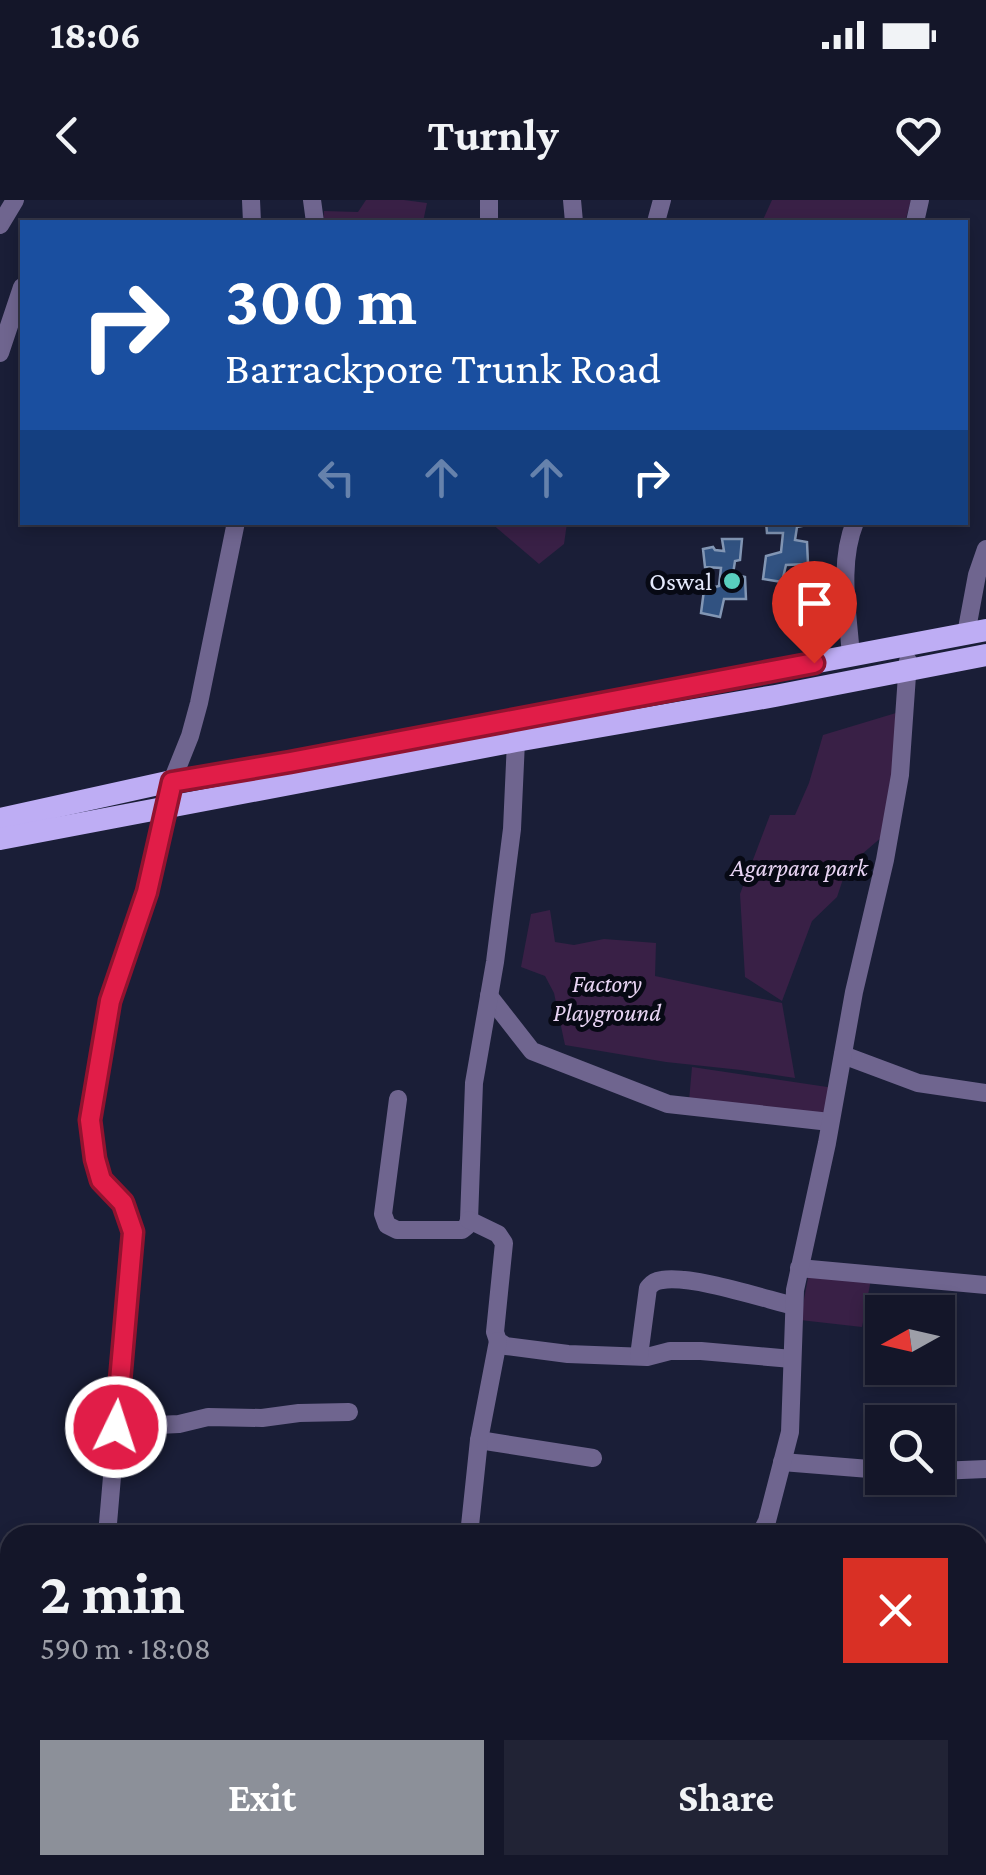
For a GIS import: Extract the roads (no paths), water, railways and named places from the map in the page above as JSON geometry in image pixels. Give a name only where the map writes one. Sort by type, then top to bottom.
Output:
[{"type":"main road","points":[[0,818],[172,782],[976,632]]},
{"type":"main road","points":[[0,839],[986,655]]},
{"type":"street","points":[[0,225],[15,200]]},
{"type":"street","points":[[0,353],[20,293]]},
{"type":"street","points":[[108,1525],[133,1232],[123,1203],[101,1180],[90,1120],[110,1001],[147,892],[172,782],[199,703],[235,525]]},
{"type":"street","points":[[851,656],[845,576],[854,525]]},
{"type":"street","points":[[976,632],[974,586],[986,549]]},
{"type":"street","points":[[765,1525],[790,1432],[794,1306],[800,1268],[900,775],[909,670],[906,646]]},
{"type":"street","points":[[398,1100],[383,1214],[387,1225],[398,1230],[462,1230],[469,1220],[474,1084],[496,962],[512,828],[516,742]]},
{"type":"street","points":[[489,996],[532,1050],[668,1104],[830,1122]]},
{"type":"street","points":[[842,1055],[918,1083],[986,1094]]},
{"type":"street","points":[[469,1220],[498,1234],[504,1243],[498,1341],[479,1440],[470,1525]]},
{"type":"street","points":[[800,1268],[986,1285]]},
{"type":"street","points":[[640,1356],[648,1288],[662,1280],[722,1287],[794,1306]]},
{"type":"street","points":[[498,1341],[506,1346],[568,1354],[640,1356],[701,1351],[792,1360]]},
{"type":"street","points":[[116,1427],[179,1424],[208,1417],[349,1412]]},
{"type":"street","points":[[479,1440],[593,1458]]},
{"type":"street","points":[[782,1462],[865,1469]]},
{"type":"street","points":[[955,1470],[986,1469]]},
{"type":"place","name":"Oswal","points":[[732,581]]},
{"type":"park label","name":"Agarpara park","points":[[799,867]]},
{"type":"park label","name":"Factory Playground","points":[[607,998]]}]
